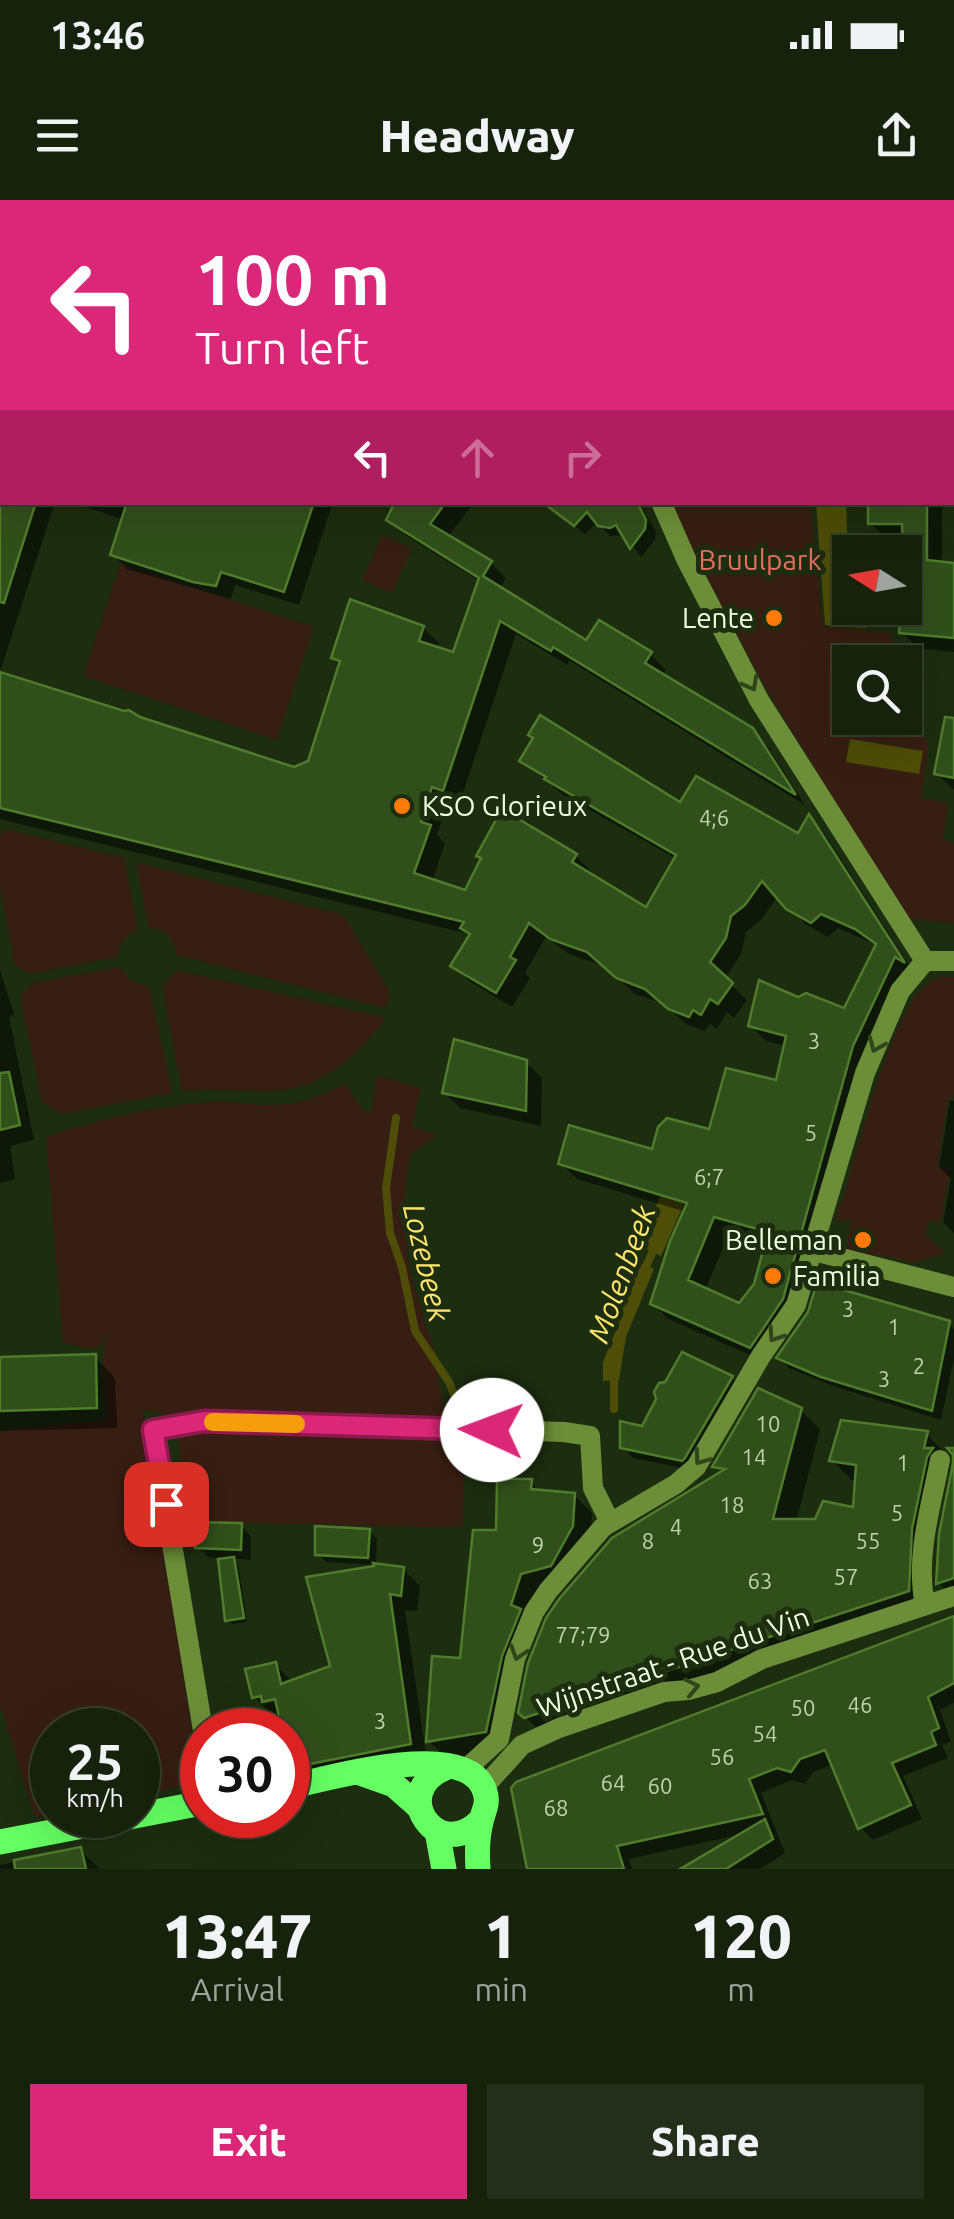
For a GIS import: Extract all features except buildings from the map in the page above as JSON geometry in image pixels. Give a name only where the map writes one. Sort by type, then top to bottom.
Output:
[{"type":"main road","points":[[310,1783],[360,1773],[382,1764],[464,1775],[487,1799],[481,1820],[478,1869]]},
{"type":"main road","points":[[360,1773],[394,1785],[419,1807],[425,1821],[437,1831],[465,1833],[481,1820]]},
{"type":"main road","points":[[419,1807],[426,1780],[464,1775]]},
{"type":"main road","points":[[0,1842],[180,1807]]},
{"type":"main road","points":[[437,1831],[444,1869]]},
{"type":"street","points":[[662,505],[759,700],[925,962]]},
{"type":"street","points":[[464,1775],[499,1739],[512,1672],[534,1612],[588,1540],[696,1467],[796,1305],[865,1072],[900,991],[925,962],[954,961]]},
{"type":"street","points":[[814,1252],[954,1287]]},
{"type":"street","points":[[199,1708],[153,1430],[204,1421],[590,1436],[595,1498],[610,1522]]},
{"type":"street","points":[[925,1605],[921,1585],[925,1539],[940,1460]]},
{"type":"street","name":"Wijnstraat - Rue du Vin","points":[[464,1775],[559,1728],[664,1692],[716,1682],[762,1659],[954,1596]]},
{"type":"green space","name":"Bruulpark","points":[[669,505],[810,505],[823,626],[891,633],[894,645],[832,645],[832,735],[922,734],[929,744],[921,798],[948,803],[943,840],[954,843],[954,923],[908,919],[765,687]]},
{"type":"green space","points":[[382,535],[412,548],[392,593],[362,580]]},
{"type":"green space","points":[[120,564],[314,627],[277,740],[83,676]]},
{"type":"green space","points":[[4,829],[124,858],[138,929],[123,940],[117,957],[30,974],[15,966],[0,888],[0,836]]},
{"type":"green space","points":[[136,862],[343,915],[387,987],[390,995],[385,1008],[177,955],[168,936],[149,928]]},
{"type":"green space","points":[[120,967],[131,981],[149,987],[172,1093],[61,1114],[42,1101],[20,997],[32,983]]},
{"type":"green space","points":[[177,970],[386,1018],[350,1058],[305,1085],[269,1091],[182,1091],[162,987]]},
{"type":"green space","points":[[939,977],[954,977],[954,1092],[953,1098],[948,1098],[937,1168],[950,1170],[940,1223],[928,1221],[925,1235],[945,1253],[908,1264],[906,1260],[846,1250],[851,1222],[835,1219],[876,1085],[904,1015],[921,990]]},
{"type":"green space","points":[[377,1075],[421,1088],[412,1127],[438,1135],[410,1154],[403,1212],[410,1272],[433,1346],[445,1419],[170,1415],[143,1409],[188,1708],[180,1708],[180,1786],[160,1791],[160,1708],[30,1708],[30,1799],[0,1706],[0,1431],[108,1420],[103,1364],[107,1332],[95,1349],[63,1343],[46,1137],[126,1115],[186,1104],[295,1103],[345,1084],[364,1111],[371,1113]]},
{"type":"green space","points":[[202,1431],[465,1438],[463,1527],[191,1522],[178,1441]]},
{"type":"shaded area","points":[[816,505],[846,505],[847,535],[832,535],[832,625],[866,625],[866,628],[825,625]]},
{"type":"shaded area","points":[[850,739],[923,751],[919,774],[846,762]]},
{"type":"shaded area","points":[[660,1196],[684,1204],[661,1256],[640,1246]]},
{"type":"shaded area","points":[[635,1260],[654,1269],[626,1337],[619,1380],[603,1381],[603,1362],[618,1325],[615,1309]]},
{"type":"waterway","name":"Lozebeek","points":[[396,1118],[386,1188],[390,1233],[402,1267],[415,1331],[449,1382],[460,1409]]},
{"type":"waterway","name":"Molenbeek","points":[[643,1274],[655,1246]]},
{"type":"waterway","name":"Molenbeek","points":[[614,1373],[614,1409]]},
{"type":"slow traffic","points":[[213,1422],[296,1424]]},
{"type":"place","name":"Lente","points":[[774,618]]},
{"type":"place","name":"KSO Glorieux","points":[[402,806]]},
{"type":"place","name":"Belleman","points":[[863,1240]]},
{"type":"place","name":"Familia","points":[[773,1276]]},
{"type":"route","points":[[166,1504],[153,1430],[204,1421],[492,1430]]}]
